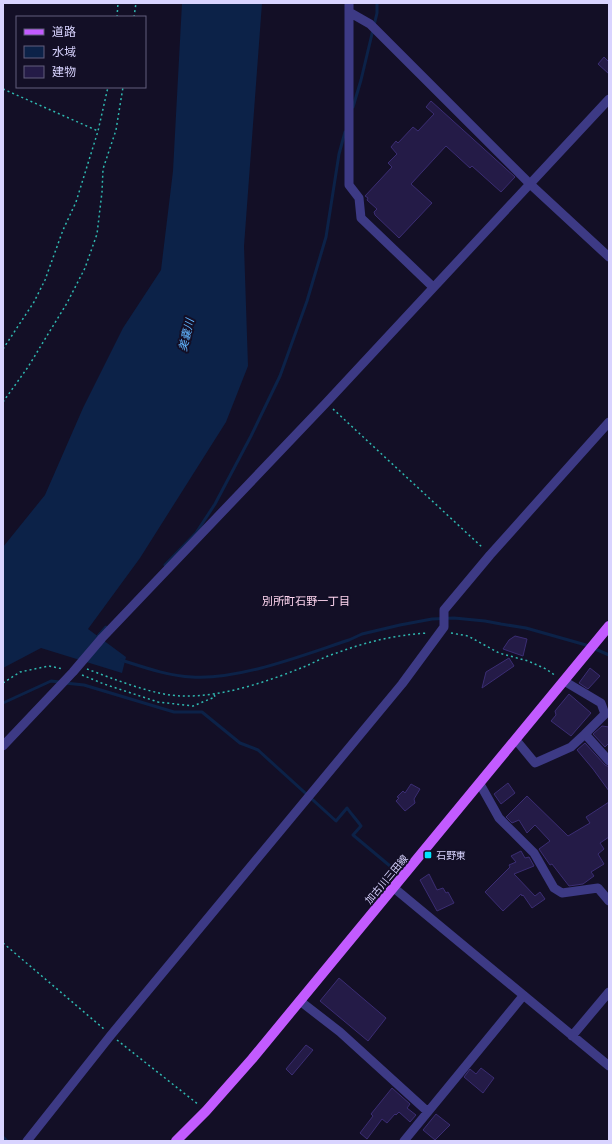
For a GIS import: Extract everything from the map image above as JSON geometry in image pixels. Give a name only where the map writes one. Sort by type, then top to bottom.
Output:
[{"type":"main road","name":"加古川三田線","points":[[176,1141],[232,1082],[607,629]]},
{"type":"street","points":[[349,7],[370,24],[530,184],[609,257]]},
{"type":"street","points":[[349,7],[349,185],[359,198],[361,218],[433,287]]},
{"type":"street","points":[[3,746],[102,638],[326,403],[609,99]]},
{"type":"street","points":[[27,1141],[116,1029],[402,684],[441,632],[444,610],[490,555],[609,422]]},
{"type":"street","points":[[516,740],[535,763],[571,747],[605,714],[601,703],[564,681]]},
{"type":"street","points":[[584,734],[609,761]]},
{"type":"street","points":[[480,784],[499,818],[534,853],[554,888],[562,893],[598,888],[609,901]]},
{"type":"street","points":[[394,888],[609,1066]]},
{"type":"street","points":[[572,1036],[609,992]]},
{"type":"street","points":[[404,1141],[523,996]]},
{"type":"street","points":[[300,1001],[340,1032],[428,1112]]},
{"type":"path","points":[[117,16],[118,3]]},
{"type":"path","points":[[134,16],[136,3]]},
{"type":"path","points":[[3,349],[34,302],[76,202],[98,131],[108,88]]},
{"type":"path","points":[[3,402],[28,367],[67,303],[85,268],[97,234],[104,169],[116,130],[123,88]]},
{"type":"path","points":[[3,89],[98,131]]},
{"type":"path","points":[[326,403],[490,555]]},
{"type":"path","points":[[3,683],[20,672],[49,666],[77,666],[165,694],[183,696],[214,694],[270,680],[333,654],[375,640],[398,635],[441,632],[468,636],[499,652],[528,661],[546,669],[564,681]]},
{"type":"path","points":[[77,666],[104,684],[158,702],[193,706],[215,696],[214,694]]},
{"type":"water","name":"美嚢川","points":[[182,3],[262,3],[244,246],[248,366],[226,422],[140,558],[88,629],[126,657],[122,673],[41,648],[3,668],[3,547],[45,495],[83,408],[123,328],[161,270],[173,171]]},
{"type":"building","points":[[604,57],[609,62],[609,74],[598,64]]},
{"type":"building","points":[[431,101],[515,177],[501,192],[472,166],[470,168],[446,146],[411,184],[432,203],[399,238],[375,215],[374,212],[377,209],[367,200],[368,198],[365,196],[392,167],[388,163],[397,154],[391,147],[396,141],[398,143],[413,127],[418,131],[434,114],[426,107]]},
{"type":"building","points":[[515,636],[527,639],[523,656],[503,649],[509,640]]},
{"type":"building","points":[[509,658],[514,666],[482,688],[486,672]]},
{"type":"building","points":[[590,668],[600,676],[588,689],[579,683]]},
{"type":"building","points":[[569,694],[591,713],[571,736],[551,721],[556,715],[555,711]]},
{"type":"building","points":[[602,726],[609,727],[609,743],[605,747],[593,734]]},
{"type":"building","points":[[585,743],[605,765],[609,767],[609,791],[577,750]]},
{"type":"building","points":[[508,783],[515,793],[501,804],[494,794]]},
{"type":"building","points":[[411,784],[420,789],[414,799],[415,803],[405,811],[396,801],[399,798],[397,797],[403,791],[405,793]]},
{"type":"building","points":[[527,796],[568,836],[590,823],[586,817],[609,802],[609,837],[600,843],[604,849],[598,854],[604,864],[591,872],[594,876],[583,884],[569,886],[552,864],[550,865],[539,849],[550,841],[535,825],[527,833],[519,820],[512,823],[506,817]]},
{"type":"building","points":[[521,851],[525,858],[529,857],[534,866],[514,874],[535,896],[540,892],[545,899],[532,908],[521,894],[503,911],[485,892],[510,867],[509,865],[516,862],[511,856]]},
{"type":"building","points":[[429,874],[437,890],[443,888],[446,893],[448,892],[454,903],[437,911],[420,880]]},
{"type":"building","points":[[339,978],[386,1018],[368,1041],[320,1001]]},
{"type":"building","points":[[306,1045],[313,1050],[292,1075],[286,1069]]},
{"type":"building","points":[[481,1068],[494,1078],[483,1093],[464,1077],[470,1069],[476,1074]]},
{"type":"building","points":[[392,1088],[410,1104],[407,1108],[416,1115],[410,1122],[399,1112],[396,1115],[395,1114],[387,1123],[382,1119],[367,1139],[360,1133],[373,1116],[371,1114]]},
{"type":"building","points":[[436,1114],[450,1125],[435,1140],[423,1130]]},
{"type":"waterway","points":[[353,107],[377,13],[377,3]]},
{"type":"waterway","points":[[165,565],[196,533],[215,504],[251,436],[280,376],[307,301],[326,237],[339,154],[345,132]]},
{"type":"waterway","points":[[121,660],[174,675],[192,677],[230,675],[251,671],[292,659],[349,640],[362,634],[432,619],[454,618],[485,621],[526,628],[586,645],[609,655]]},
{"type":"waterway","points":[[98,636],[106,627]]},
{"type":"waterway","points":[[3,703],[51,681],[60,682]]},
{"type":"waterway","points":[[65,683],[84,685],[174,712],[202,712],[240,743],[258,750],[336,821],[347,808],[361,826],[353,835],[396,871]]},
{"type":"waterway","points":[[3,1137],[7,1141]]},
{"type":"place","name":"石野東","points":[[428,855]]},
{"type":"district","name":"別所町石野一丁目","points":[[306,601]]}]
